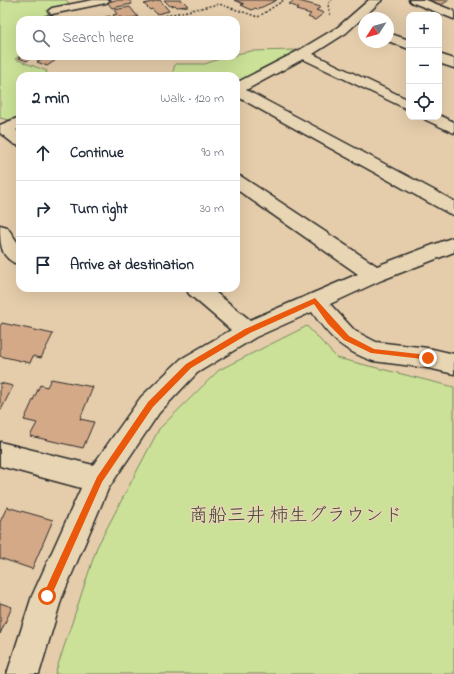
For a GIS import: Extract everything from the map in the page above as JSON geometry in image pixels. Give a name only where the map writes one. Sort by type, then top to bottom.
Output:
[{"type":"street","points":[[367,12],[376,0]]},
{"type":"street","points":[[415,0],[454,15]]},
{"type":"street","points":[[240,87],[303,54],[342,30],[358,24]]},
{"type":"street","points":[[394,39],[406,44]]},
{"type":"street","points":[[303,54],[406,105]]},
{"type":"street","points":[[442,59],[454,64]]},
{"type":"street","points":[[240,91],[454,209]]},
{"type":"street","points":[[437,120],[454,128]]},
{"type":"street","points":[[16,124],[5,129],[16,138]]},
{"type":"street","points":[[240,184],[375,275]]},
{"type":"street","points":[[0,232],[16,256]]},
{"type":"street","points":[[22,674],[47,596],[99,480],[150,405],[189,366],[248,331],[375,275],[454,244]]},
{"type":"street","points":[[201,292],[248,331]]},
{"type":"street","points":[[315,301],[331,322],[347,338],[373,351],[428,358],[454,364]]},
{"type":"street","points":[[0,454],[99,480]]},
{"type":"lane","points":[[52,11],[106,0]]},
{"type":"path","points":[[164,16],[220,4],[258,17],[284,0]]},
{"type":"green space","points":[[0,0],[66,0],[73,7],[49,16],[16,16],[15,59],[47,71],[16,72],[16,117],[9,120],[0,118]]},
{"type":"green space","points":[[297,50],[240,80],[240,72],[173,72],[175,64],[205,64],[216,60],[240,60],[240,53],[251,51]]},
{"type":"green space","name":"商船三井 柿生グラウンド","points":[[307,326],[337,358],[454,387],[454,674],[55,674],[97,547],[159,429],[219,370]]},
{"type":"building","points":[[129,0],[132,4],[112,8],[107,2]]},
{"type":"building","points":[[160,0],[169,11],[157,14],[144,4]]},
{"type":"building","points":[[164,0],[182,0],[188,6],[170,6]]},
{"type":"building","points":[[234,0],[277,0],[258,9],[255,8],[252,10],[241,5],[244,4]]},
{"type":"building","points":[[295,0],[321,7],[316,10],[324,13],[315,20],[308,17],[311,14],[296,10],[299,8],[289,4]]},
{"type":"building","points":[[427,0],[449,0],[441,5]]},
{"type":"building","points":[[130,7],[137,16],[114,16],[113,15],[117,14],[114,10]]},
{"type":"building","points":[[40,60],[56,60],[47,66],[37,62]]},
{"type":"building","points":[[2,323],[53,334],[41,358],[33,356],[30,363],[0,356],[0,326]]},
{"type":"building","points":[[51,379],[93,387],[80,419],[94,422],[83,448],[30,436],[37,423],[24,420],[40,385],[47,387]]},
{"type":"building","points":[[0,383],[13,386],[1,410],[0,409]]},
{"type":"building","points":[[7,507],[53,520],[32,569],[0,558],[0,522]]},
{"type":"building","points":[[0,603],[12,607],[0,634]]},
{"type":"route","points":[[47,596],[99,480],[150,405],[189,366],[248,331],[315,301],[331,322],[347,338],[373,351],[428,358]]}]
